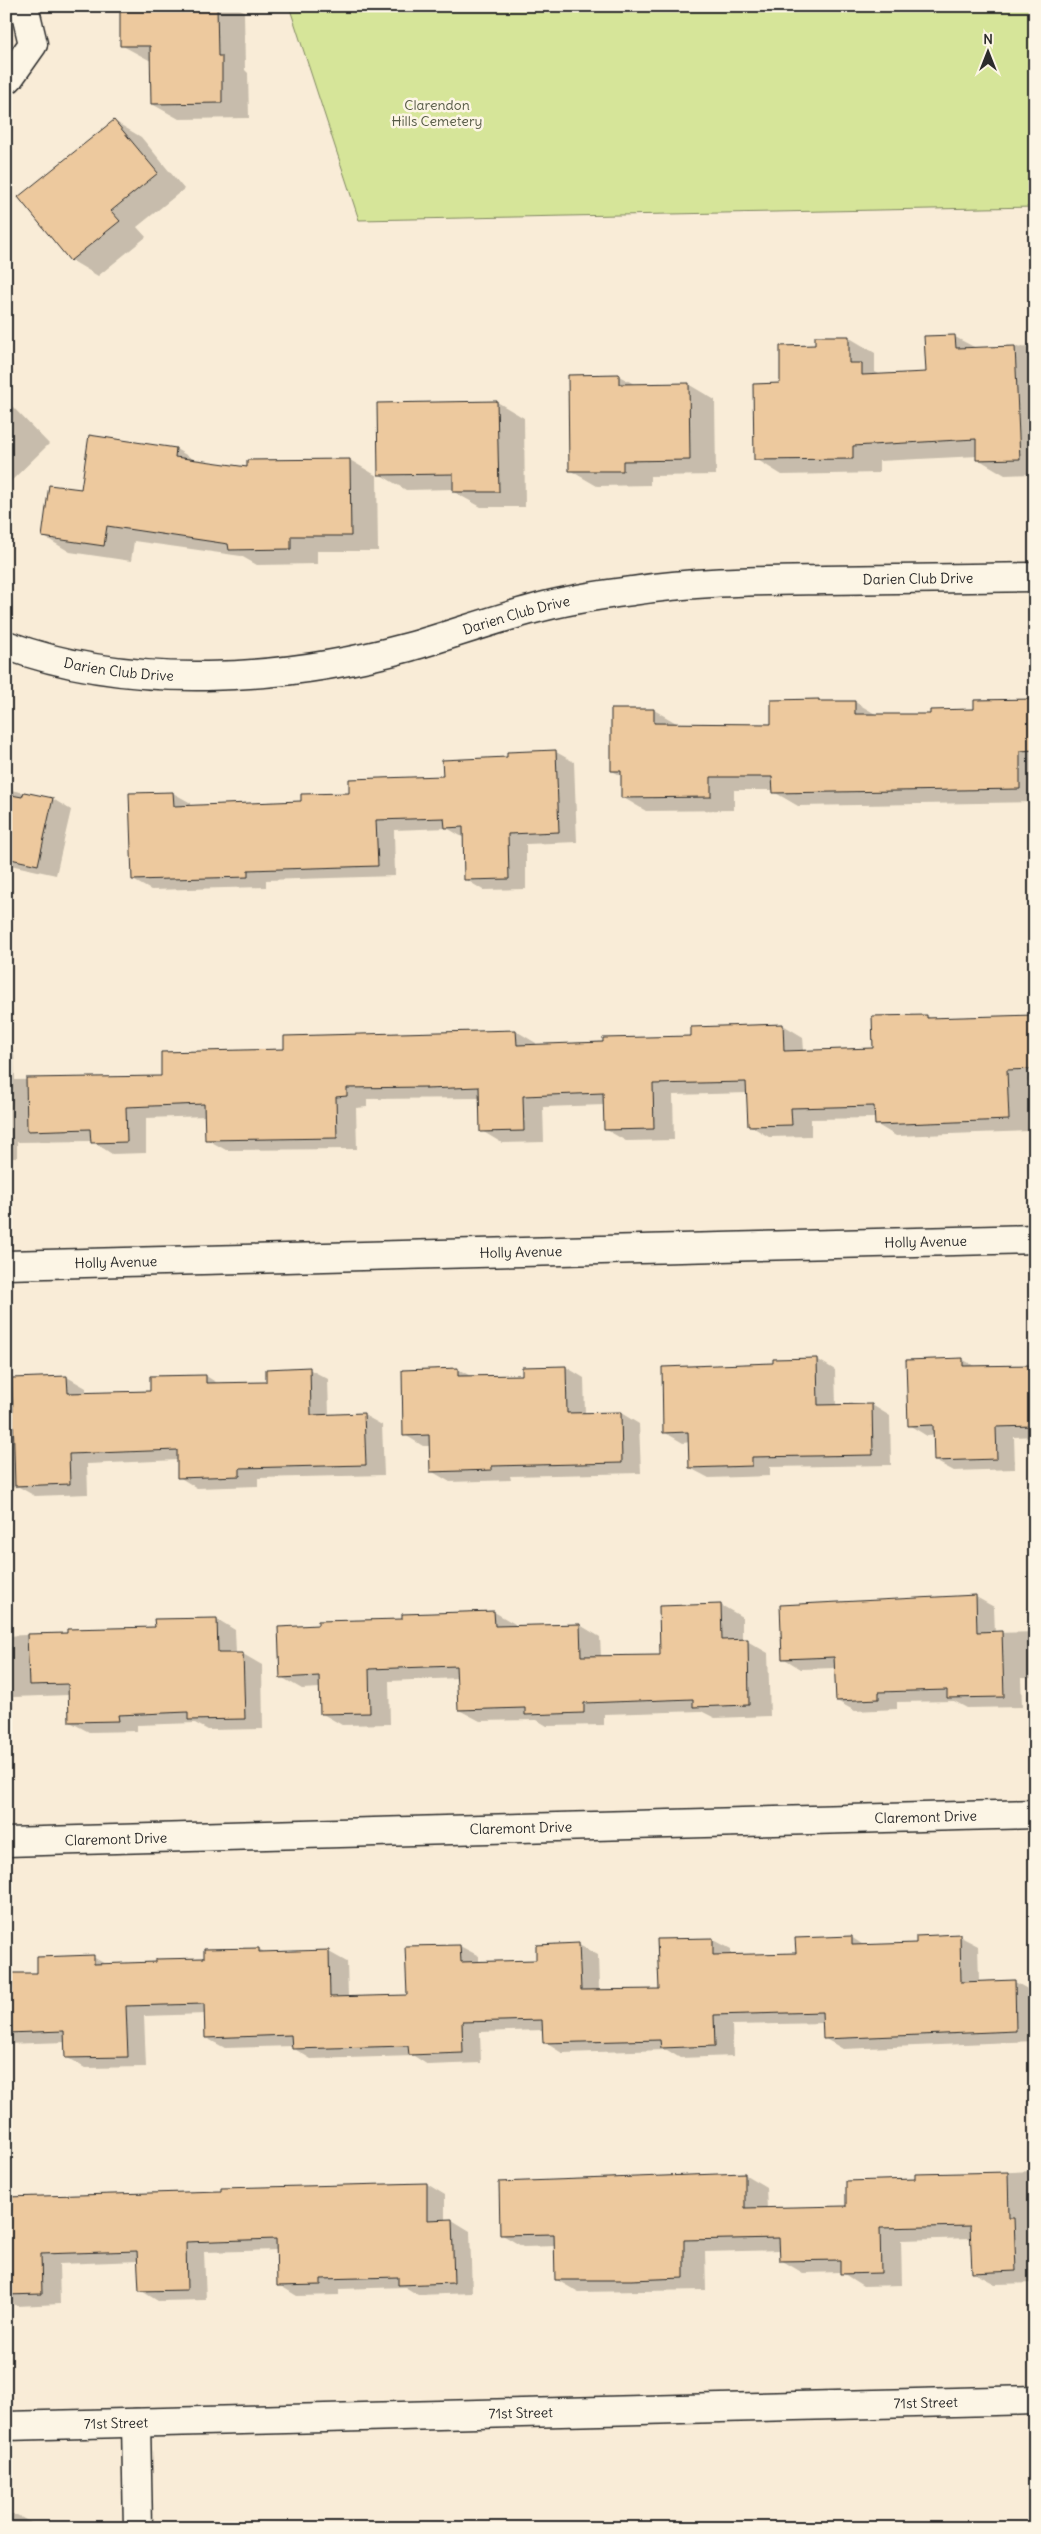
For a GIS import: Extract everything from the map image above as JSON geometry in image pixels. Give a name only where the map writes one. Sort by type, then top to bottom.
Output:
[{"type":"street","points":[[6,79],[9,78],[33,44],[24,6]]},
{"type":"street","name":"Darien Club Drive","points":[[6,646],[71,665],[110,670],[198,676],[242,674],[323,666],[407,648],[536,608],[637,590],[709,582],[1035,577]]},
{"type":"street","name":"Holly Avenue","points":[[6,1265],[1035,1239]]},
{"type":"street","name":"Claremont Drive","points":[[6,1842],[1035,1814]]},
{"type":"street","name":"71st Street","points":[[6,2426],[1033,2400]]},
{"type":"street","points":[[136,2423],[138,2528]]},
{"type":"path","points":[[1031,2528],[1033,2400]]},
{"type":"green space","name":"Clarendon Hills Cemetery","points":[[289,6],[1035,6],[1035,207],[359,220]]},
{"type":"building","points":[[120,6],[217,6],[218,56],[222,56],[222,103],[151,104],[150,46],[120,46]]},
{"type":"building","points":[[114,120],[158,173],[111,211],[120,221],[70,261],[18,197]]},
{"type":"building","points":[[955,335],[956,348],[1015,346],[1020,459],[976,460],[976,439],[853,446],[853,459],[754,460],[753,384],[780,383],[780,346],[815,345],[815,336],[849,336],[849,363],[862,363],[862,375],[926,372],[924,336]]},
{"type":"building","points":[[619,374],[619,384],[689,383],[690,460],[623,461],[623,471],[569,471],[568,375]]},
{"type":"building","points":[[497,401],[499,492],[453,492],[453,474],[378,475],[377,403]]},
{"type":"building","points":[[89,435],[176,448],[175,457],[247,467],[247,460],[350,459],[351,536],[291,536],[291,549],[229,550],[228,544],[107,526],[104,546],[42,537],[49,485],[81,489]]},
{"type":"building","points":[[819,699],[819,701],[855,701],[855,714],[930,714],[930,710],[974,709],[974,700],[1035,699],[1035,750],[1020,751],[1020,789],[773,793],[772,777],[711,777],[711,797],[621,798],[621,771],[611,771],[611,709],[654,709],[654,723],[771,724],[771,700]]},
{"type":"building","points":[[556,750],[559,832],[508,834],[509,879],[464,880],[463,827],[445,828],[444,818],[376,820],[378,866],[248,870],[248,877],[132,880],[129,793],[173,792],[174,806],[301,801],[301,794],[349,793],[349,779],[443,776],[442,760],[507,757],[507,752]]},
{"type":"building","points":[[24,792],[53,798],[38,865],[6,858],[6,794],[22,797]]},
{"type":"building","points":[[927,1015],[927,1018],[1035,1015],[1035,1069],[1007,1070],[1009,1120],[875,1125],[874,1106],[791,1108],[792,1125],[748,1126],[746,1082],[653,1084],[654,1129],[604,1130],[603,1093],[523,1096],[524,1131],[480,1132],[479,1087],[426,1089],[426,1087],[347,1088],[347,1096],[336,1097],[337,1138],[205,1140],[204,1104],[126,1107],[127,1142],[91,1143],[90,1129],[27,1131],[26,1078],[161,1076],[161,1052],[284,1049],[284,1036],[516,1030],[517,1045],[603,1042],[603,1038],[691,1036],[691,1027],[783,1024],[784,1051],[873,1048],[872,1016]]},
{"type":"building","points":[[817,1358],[818,1405],[872,1404],[873,1455],[752,1457],[752,1466],[689,1468],[688,1432],[663,1433],[662,1367],[773,1363],[773,1359]]},
{"type":"building","points":[[963,1358],[963,1366],[1035,1365],[1035,1426],[996,1427],[997,1459],[934,1461],[933,1425],[908,1426],[906,1360]]},
{"type":"building","points":[[566,1366],[567,1413],[621,1412],[622,1463],[492,1466],[492,1470],[430,1472],[429,1435],[403,1436],[402,1370],[458,1368],[458,1376],[522,1375],[522,1367]]},
{"type":"building","points":[[310,1367],[311,1415],[364,1413],[366,1465],[240,1468],[240,1476],[177,1478],[177,1450],[69,1454],[70,1484],[15,1486],[12,1378],[67,1376],[68,1393],[150,1391],[150,1376],[206,1375],[206,1383],[266,1382],[266,1369]]},
{"type":"building","points":[[976,1595],[977,1632],[1002,1631],[1004,1697],[947,1698],[947,1690],[879,1692],[879,1699],[836,1701],[834,1657],[782,1659],[780,1605]]},
{"type":"building","points":[[721,1604],[722,1640],[748,1639],[749,1705],[693,1707],[693,1699],[584,1703],[584,1713],[525,1715],[525,1708],[458,1710],[456,1666],[369,1669],[370,1713],[320,1714],[319,1676],[280,1678],[278,1627],[318,1625],[318,1621],[402,1619],[402,1614],[494,1611],[495,1626],[580,1624],[581,1656],[660,1655],[659,1606]]},
{"type":"building","points":[[217,1618],[218,1653],[243,1653],[245,1719],[188,1720],[188,1712],[118,1715],[119,1721],[69,1722],[68,1684],[29,1685],[27,1634],[67,1633],[67,1629],[155,1627],[154,1619]]},
{"type":"building","points":[[960,1934],[961,1982],[1015,1980],[1016,2031],[823,2039],[822,2012],[714,2015],[715,2046],[661,2048],[660,2040],[543,2043],[542,2020],[462,2022],[463,2053],[409,2055],[408,2046],[292,2049],[291,2035],[205,2038],[204,2004],[126,2006],[128,2057],[65,2058],[64,2031],[6,2033],[6,1973],[37,1973],[37,1957],[94,1955],[94,1964],[156,1962],[156,1959],[204,1958],[204,1949],[259,1948],[259,1952],[329,1950],[330,1997],[407,1995],[405,1946],[460,1945],[461,1962],[536,1960],[536,1945],[579,1943],[581,1990],[659,1989],[657,1939],[713,1938],[713,1955],[796,1953],[795,1938],[852,1936],[852,1945],[916,1943],[916,1936]]},
{"type":"building","points":[[1008,2172],[1009,2218],[1014,2218],[1016,2271],[972,2273],[970,2226],[880,2228],[881,2273],[840,2274],[840,2260],[780,2261],[779,2238],[684,2240],[684,2278],[631,2280],[555,2280],[554,2234],[500,2235],[499,2182],[745,2173],[745,2208],[846,2206],[846,2181],[915,2179],[915,2174]]},
{"type":"building","points":[[427,2183],[427,2220],[452,2219],[454,2283],[398,2285],[398,2277],[321,2279],[321,2285],[277,2286],[276,2239],[186,2242],[187,2290],[139,2291],[137,2251],[41,2254],[42,2294],[6,2295],[6,2197],[221,2191],[221,2188]]}]
